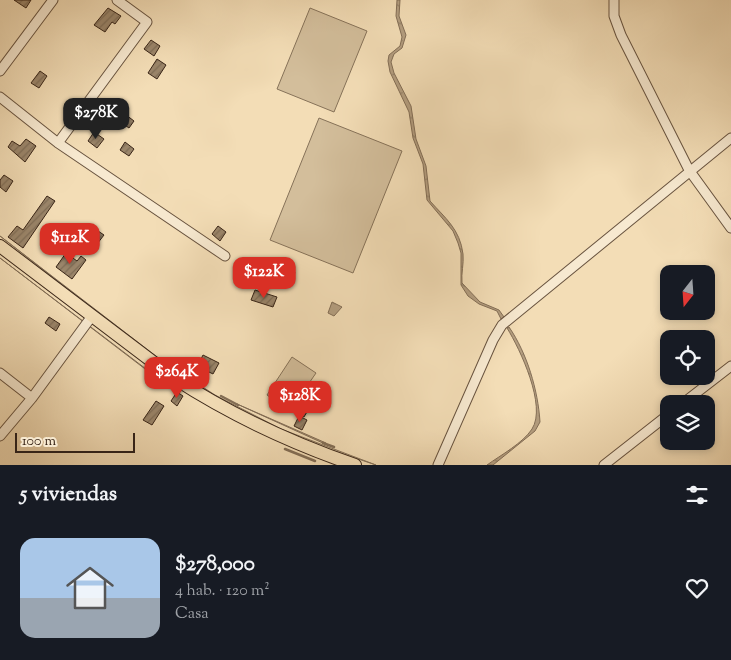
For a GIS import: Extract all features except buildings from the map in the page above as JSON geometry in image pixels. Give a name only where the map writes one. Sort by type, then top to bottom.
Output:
[{"type":"main road","points":[[0,246],[88,321],[221,407],[270,432],[355,465]]},
{"type":"street","points":[[0,71],[53,0]]},
{"type":"street","points":[[58,143],[146,22],[117,0]]},
{"type":"street","points":[[614,0],[614,16],[621,35],[690,170],[731,228]]},
{"type":"street","points":[[0,97],[58,143],[225,256]]},
{"type":"street","points":[[438,465],[493,340],[502,325],[731,138]]},
{"type":"street","points":[[0,436],[32,398],[88,321]]},
{"type":"street","points":[[694,395],[731,366]]},
{"type":"street","points":[[0,373],[32,398]]},
{"type":"street","points":[[604,465],[660,421]]},
{"type":"shaded area","points":[[310,8],[367,31],[334,112],[277,89]]},
{"type":"shaded area","points":[[319,118],[402,151],[353,273],[270,240]]},
{"type":"shaded area","points":[[0,236],[161,360],[215,395],[281,429],[376,465],[308,442],[245,413],[190,381],[160,361]]},
{"type":"shaded area","points":[[292,357],[316,373],[290,411],[267,395]]},
{"type":"water","points":[[397,0],[400,0],[399,16],[406,35],[402,48],[394,54],[391,62],[394,73],[411,106],[416,139],[426,166],[430,201],[451,224],[459,238],[463,254],[462,283],[480,302],[499,310],[504,317],[501,319],[497,311],[479,304],[468,296],[461,285],[461,253],[458,243],[453,231],[427,200],[423,164],[413,138],[409,112],[390,72],[388,61],[389,55],[400,46],[402,37],[396,16]]},
{"type":"water","points":[[0,258],[150,372],[149,372]]},
{"type":"water","points":[[280,268],[295,272],[293,280],[278,275]]},
{"type":"water","points":[[332,302],[342,307],[334,316],[328,313]]},
{"type":"water","points":[[509,327],[521,348],[530,372],[537,397],[540,422],[535,431],[493,465],[487,465],[523,439],[532,429],[536,419],[534,392],[530,378],[525,363],[507,328]]},
{"type":"water","points":[[237,404],[326,443],[325,444]]},
{"type":"waterway","points":[[149,371],[180,391]]},
{"type":"waterway","points":[[149,385],[150,377],[153,375]]},
{"type":"waterway","points":[[221,396],[238,405]]},
{"type":"waterway","points":[[323,443],[334,447]]},
{"type":"waterway","points":[[285,449],[315,461]]}]
